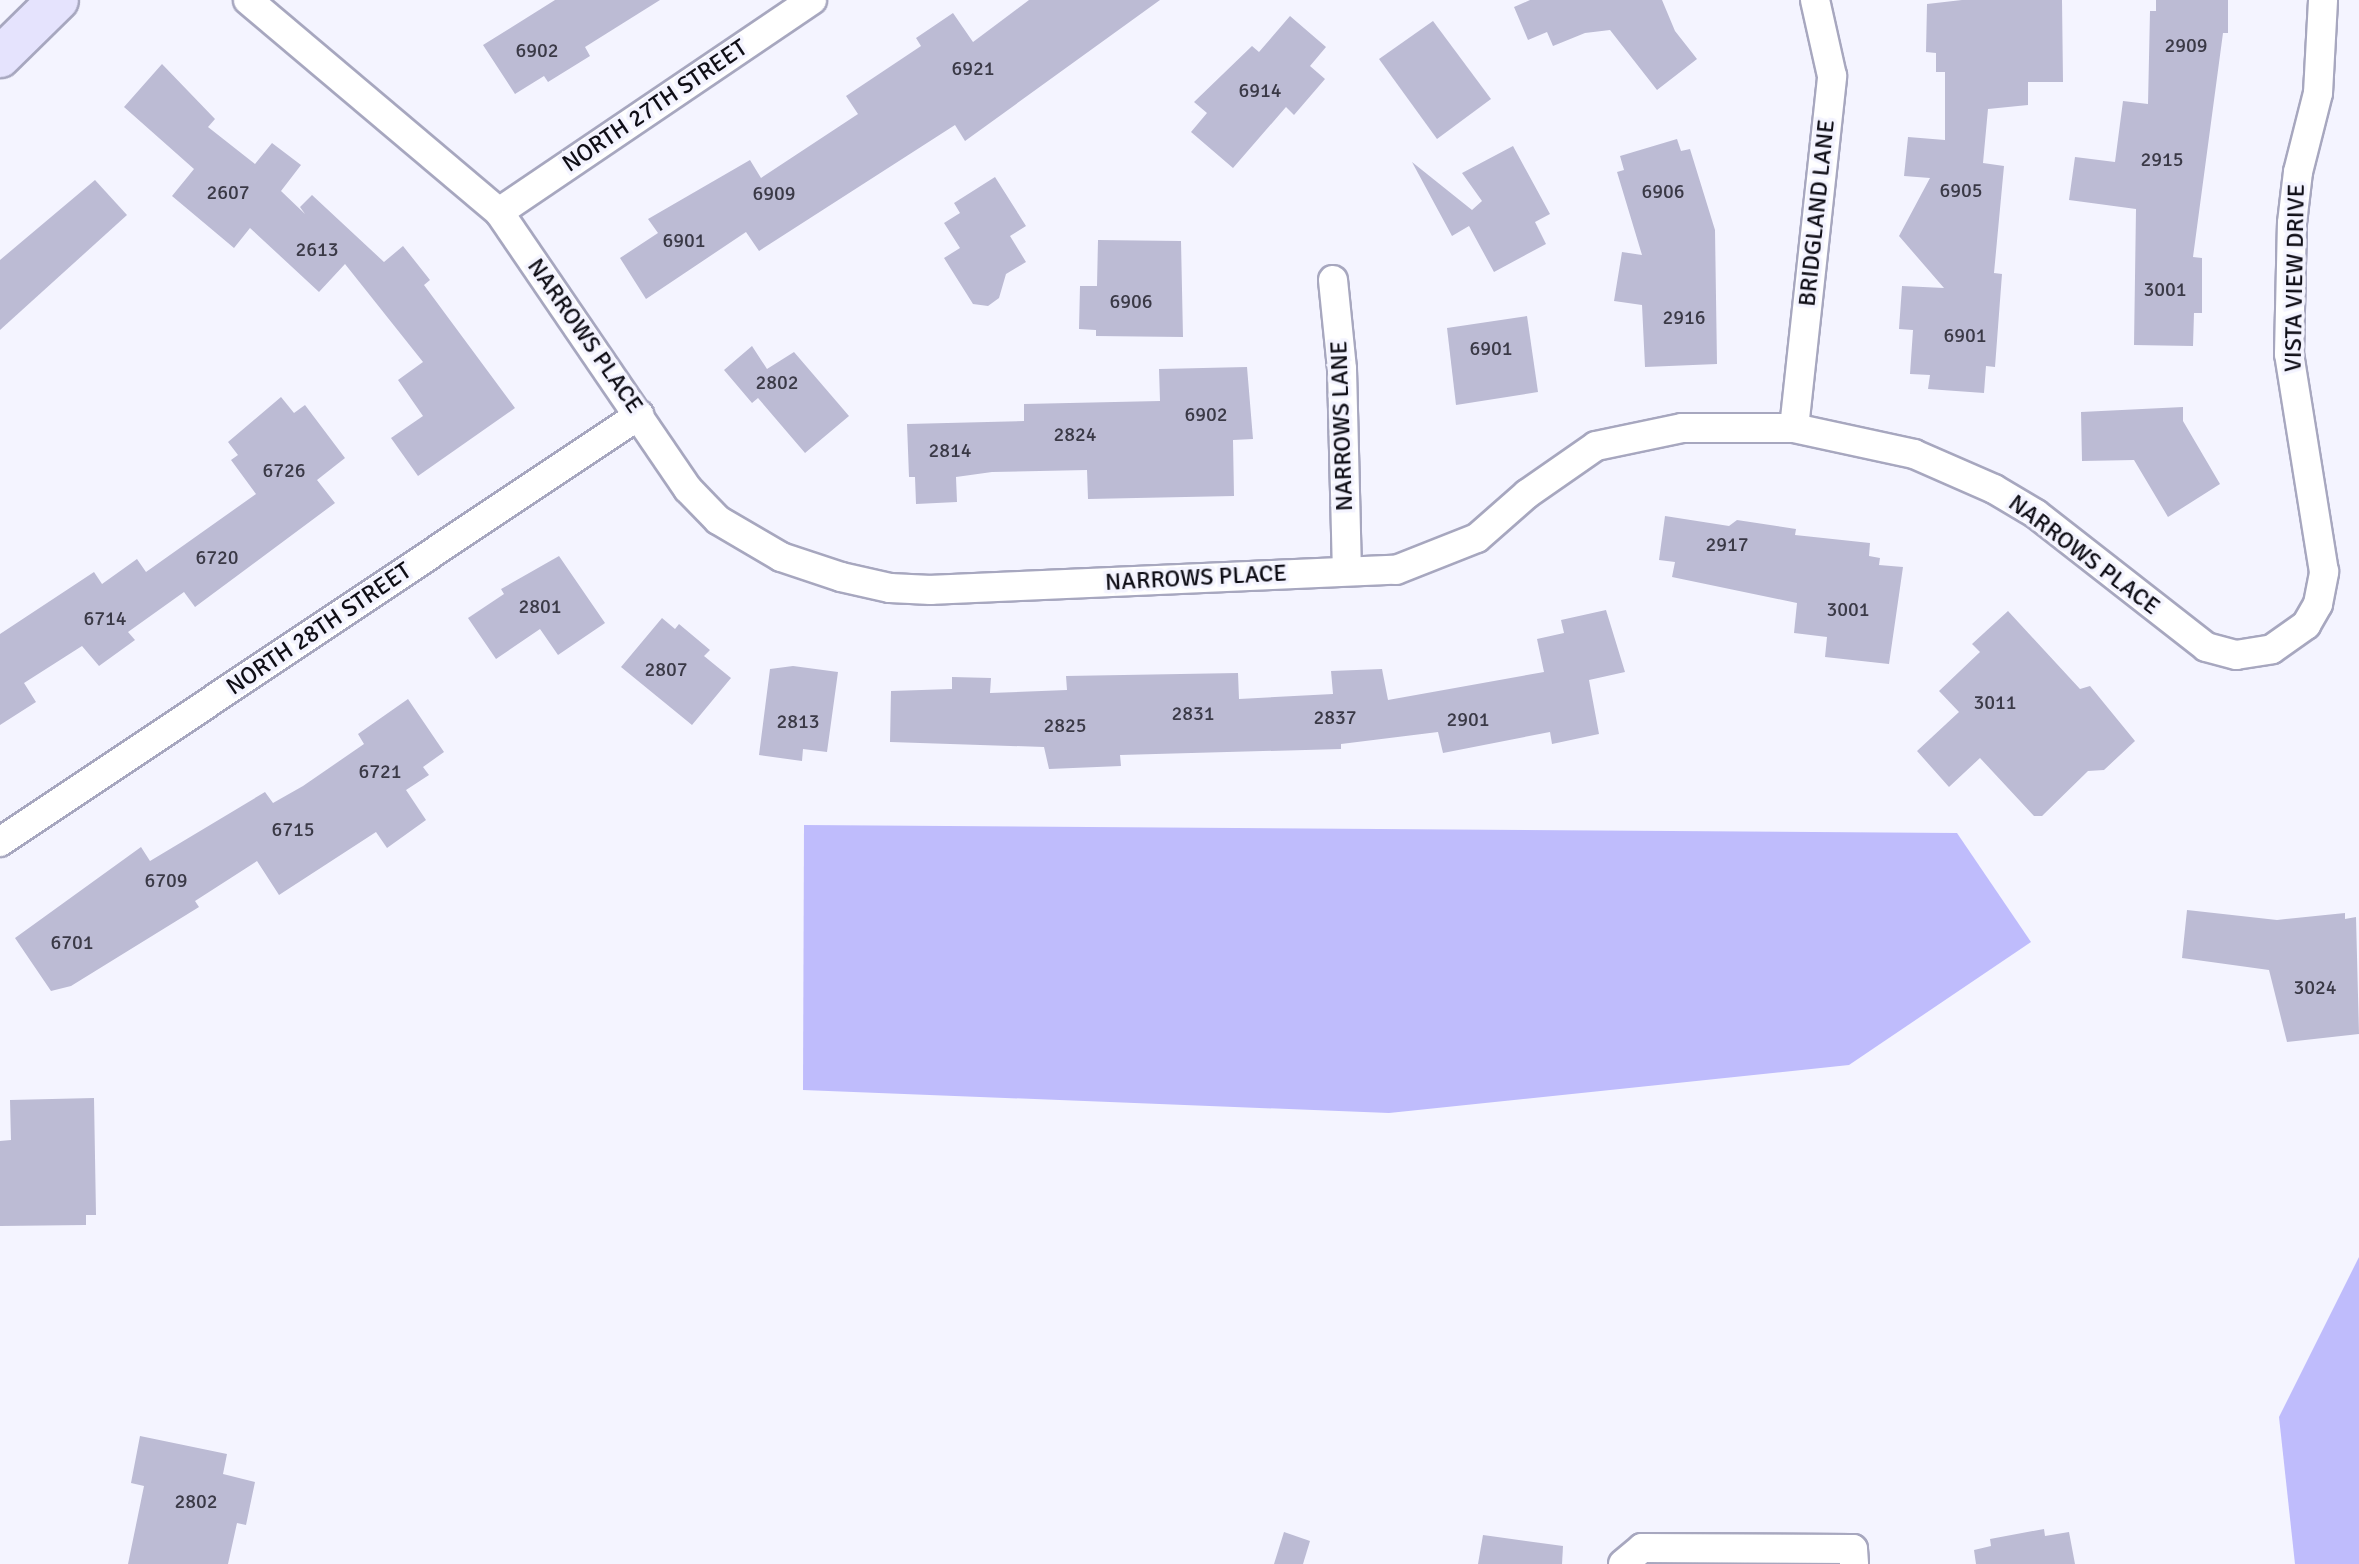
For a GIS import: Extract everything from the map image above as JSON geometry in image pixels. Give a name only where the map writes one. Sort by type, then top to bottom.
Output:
[{"type":"main road","points":[[0,57],[58,0]]},
{"type":"street","name":"NARROWS PLACE","points":[[248,0],[499,212],[688,489],[718,520],[781,557],[890,588],[1347,571],[1419,564],[1477,538],[1527,494],[1596,446],[1629,435],[1682,428],[1794,428],[1914,454],[1994,489],[2036,514],[2206,647],[2255,655],[2288,641]]},
{"type":"street","name":"NORTH 27TH STREET","points":[[499,212],[812,0]]},
{"type":"street","name":"BRIDGLAND LANE","points":[[1794,428],[1832,76],[1815,0]]},
{"type":"street","name":"VISTA VIEW DRIVE","points":[[2288,641],[2318,604],[2324,572],[2289,354],[2294,210],[2318,93],[2323,0]]},
{"type":"street","name":"NARROWS LANE","points":[[1333,280],[1342,369],[1347,571]]},
{"type":"street","name":"NORTH 28TH STREET","points":[[0,842],[639,415]]},
{"type":"street","points":[[1623,1564],[1642,1548],[1853,1549],[1854,1564]]},
{"type":"shaded area","points":[[804,825],[1957,833],[2031,942],[1849,1065],[1389,1113],[803,1090]]},
{"type":"shaded area","points":[[2359,1257],[2359,1564],[2295,1564],[2279,1417]]},
{"type":"building","points":[[555,0],[660,0],[585,47],[590,56],[548,82],[544,76],[515,94],[483,45]]},
{"type":"building","points":[[1029,0],[1160,0],[965,141],[955,125],[759,251],[746,232],[646,299],[620,258],[658,233],[648,219],[750,160],[761,178],[858,114],[846,96],[921,46],[916,38],[953,13],[973,42]]},
{"type":"building","points":[[1530,0],[1662,0],[1675,31],[1697,59],[1657,90],[1610,30],[1585,33],[1553,46],[1547,32],[1528,40],[1514,7]]},
{"type":"building","points":[[1962,0],[2062,0],[2063,82],[2028,82],[2028,105],[1988,109],[1983,163],[2004,166],[1994,273],[2002,274],[1995,367],[1986,366],[1984,393],[1928,389],[1930,375],[1910,374],[1913,330],[1899,329],[1902,286],[1944,288],[1899,236],[1930,178],[1904,176],[1908,137],[1945,140],[1945,72],[1936,72],[1936,53],[1926,52],[1927,4]]},
{"type":"building","points":[[2156,0],[2228,0],[2228,33],[2223,33],[2193,257],[2202,258],[2202,313],[2194,313],[2193,346],[2134,345],[2136,209],[2069,200],[2075,157],[2115,162],[2123,101],[2148,104],[2150,11],[2156,11]]},
{"type":"building","points":[[1290,16],[1326,47],[1310,66],[1325,79],[1294,115],[1286,107],[1233,168],[1191,132],[1207,113],[1194,102],[1252,46],[1259,52]]},
{"type":"building","points":[[1433,21],[1491,99],[1437,139],[1379,59]]},
{"type":"building","points":[[162,64],[215,119],[208,127],[255,164],[272,143],[301,165],[281,191],[305,214],[300,207],[312,195],[384,262],[403,246],[430,280],[424,285],[515,408],[418,476],[391,438],[423,416],[398,380],[423,362],[345,264],[319,292],[250,228],[234,248],[172,196],[194,169],[124,107]]},
{"type":"building","points":[[1677,139],[1681,151],[1690,149],[1715,230],[1717,364],[1645,367],[1642,305],[1614,301],[1622,252],[1642,255],[1617,172],[1624,170],[1620,156]]},
{"type":"building","points":[[1513,146],[1550,214],[1535,222],[1546,244],[1494,272],[1469,226],[1452,236],[1412,162],[1472,210],[1482,201],[1462,173]]},
{"type":"building","points":[[995,177],[1026,226],[1010,236],[1026,262],[1006,274],[999,298],[988,306],[973,304],[944,258],[960,248],[944,223],[960,213],[954,203]]},
{"type":"building","points":[[95,180],[127,215],[0,330],[0,260]]},
{"type":"building","points":[[1098,240],[1181,241],[1183,337],[1096,336],[1096,330],[1079,329],[1080,286],[1097,286]]},
{"type":"building","points":[[1527,316],[1538,392],[1456,405],[1447,328]]},
{"type":"building","points":[[752,346],[767,369],[794,352],[849,416],[805,453],[758,398],[752,403],[724,370]]},
{"type":"building","points":[[1247,367],[1253,439],[1233,440],[1234,496],[1088,499],[1087,470],[992,472],[956,477],[957,502],[916,504],[915,477],[909,477],[907,424],[1024,421],[1024,404],[1160,401],[1159,369]]},
{"type":"building","points":[[281,397],[294,413],[305,405],[345,458],[317,480],[335,503],[195,607],[184,592],[128,632],[135,640],[99,666],[82,646],[24,683],[36,702],[0,725],[0,634],[94,572],[102,584],[137,559],[146,572],[256,494],[231,460],[238,455],[228,442]]},
{"type":"building","points":[[2183,407],[2183,421],[2220,484],[2168,517],[2134,460],[2082,461],[2081,412]]},
{"type":"building","points":[[1665,516],[1729,526],[1737,520],[1796,529],[1795,535],[1870,543],[1869,556],[1880,558],[1879,565],[1903,567],[1889,664],[1825,657],[1827,637],[1794,633],[1797,603],[1672,577],[1675,562],[1659,560]]},
{"type":"building","points":[[559,556],[605,623],[558,655],[540,629],[496,659],[468,618],[504,594],[501,589]]},
{"type":"building","points":[[1606,610],[1625,672],[1589,680],[1599,734],[1552,744],[1550,732],[1443,753],[1438,732],[1341,744],[1341,749],[1120,755],[1121,766],[1049,769],[1044,747],[890,742],[891,691],[952,689],[952,677],[991,678],[990,693],[1067,690],[1066,676],[1238,673],[1239,699],[1333,694],[1331,671],[1382,669],[1388,700],[1544,672],[1537,639],[1564,633],[1561,620]]},
{"type":"building","points":[[2008,611],[2080,689],[2090,686],[2135,741],[2104,770],[2088,771],[2042,816],[2034,816],[1980,758],[1949,787],[1917,751],[1959,712],[1939,691],[1980,652],[1972,644]]},
{"type":"building","points":[[662,618],[675,629],[679,624],[710,650],[704,656],[731,678],[692,725],[621,667]]},
{"type":"building","points":[[793,666],[838,672],[827,752],[803,749],[802,761],[759,755],[770,669]]},
{"type":"building","points":[[408,699],[444,752],[423,767],[429,775],[406,790],[426,820],[387,848],[376,832],[279,895],[257,861],[195,901],[199,907],[71,986],[51,991],[15,938],[141,847],[150,861],[265,792],[273,803],[303,786],[364,744],[358,734]]},
{"type":"building","points":[[2187,910],[2277,920],[2345,913],[2345,919],[2356,917],[2359,1034],[2287,1042],[2269,970],[2182,958]]},
{"type":"building","points":[[94,1098],[96,1215],[86,1215],[86,1225],[0,1226],[0,1141],[11,1140],[10,1100]]},
{"type":"building","points":[[140,1436],[227,1454],[223,1474],[255,1482],[246,1525],[237,1523],[228,1564],[128,1564],[144,1486],[131,1483]]},
{"type":"building","points":[[2044,1529],[2045,1536],[2069,1532],[2075,1564],[1976,1564],[1974,1550],[1991,1546],[1990,1539]]},
{"type":"building","points":[[1284,1532],[1310,1541],[1303,1564],[1274,1564]]},
{"type":"building","points":[[1483,1535],[1563,1546],[1562,1564],[1478,1564]]}]
